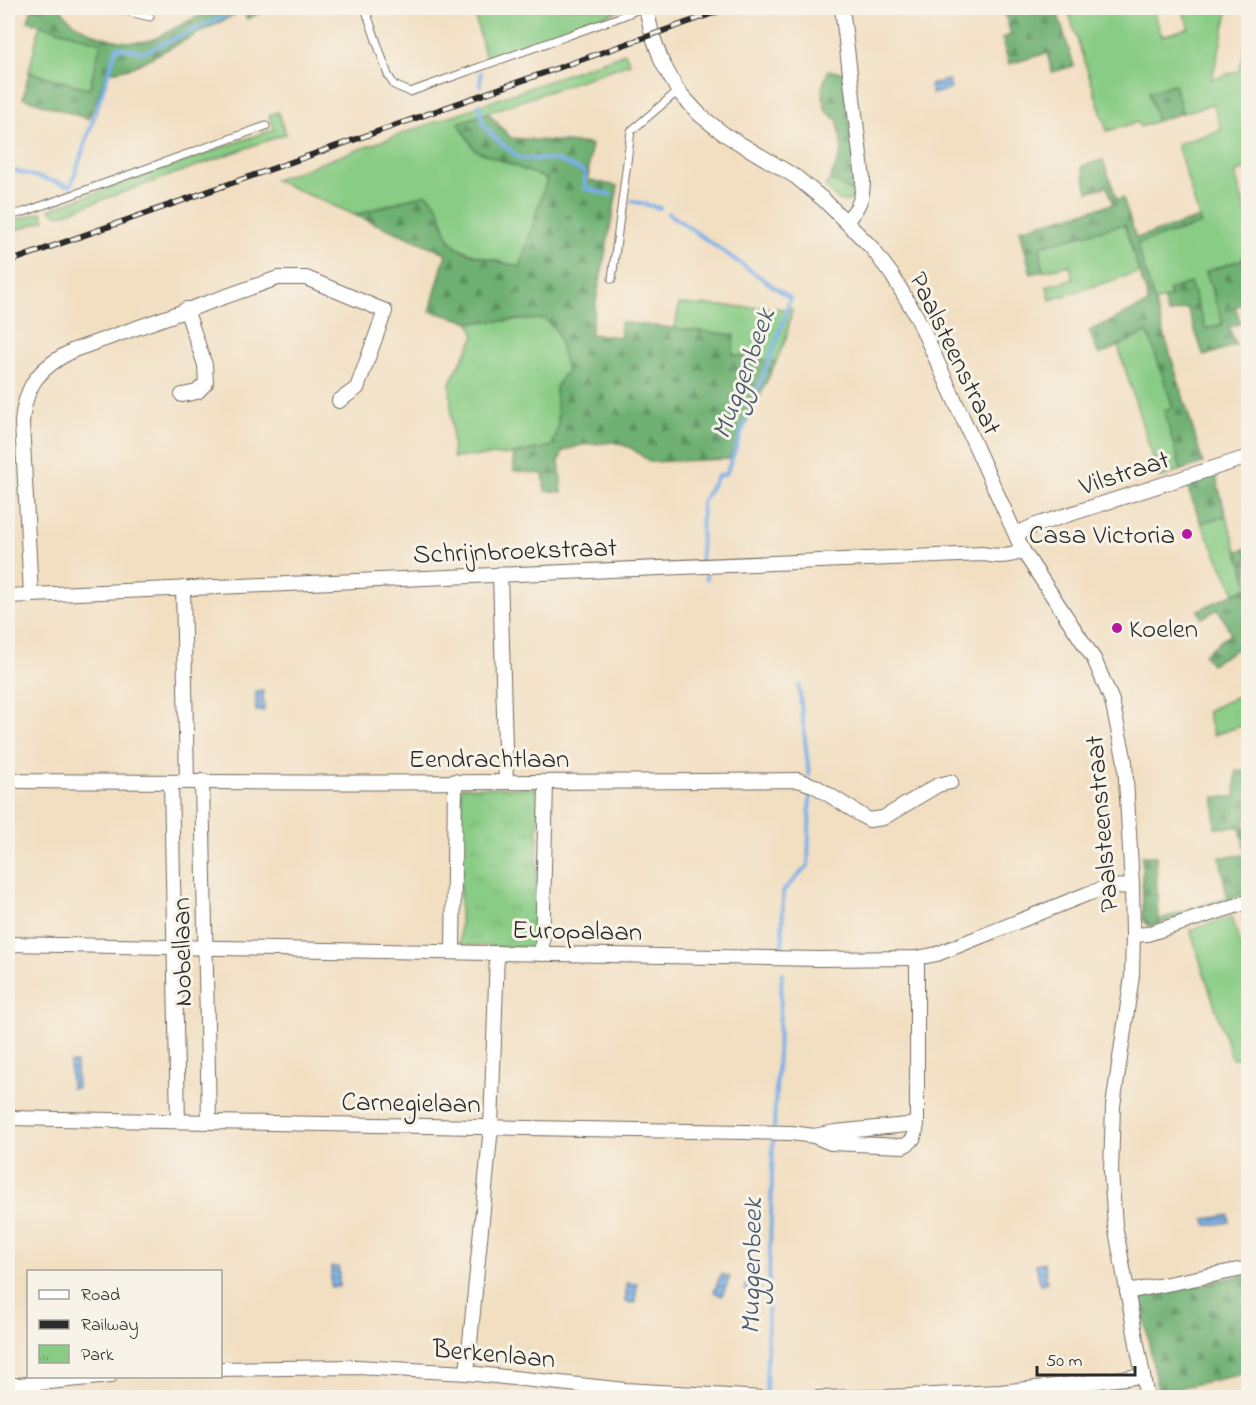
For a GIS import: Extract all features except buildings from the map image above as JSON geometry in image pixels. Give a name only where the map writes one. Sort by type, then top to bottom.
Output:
[{"type":"street","name":"Paalsteenstraat","points":[[644,8],[662,62],[678,91],[700,115],[716,128],[796,177],[846,221],[871,247],[892,275],[917,317],[1023,551],[1094,659],[1112,701],[1125,762],[1133,935],[1132,976],[1113,1106],[1111,1172],[1115,1225],[1147,1398]]},
{"type":"street","points":[[842,8],[863,179],[863,196],[853,214],[846,221]]},
{"type":"street","points":[[31,595],[22,423],[24,403],[31,386],[42,370],[57,358],[186,309],[278,278],[306,278],[385,311],[357,388],[339,401]]},
{"type":"street","points":[[182,395],[196,392],[206,383],[205,365],[186,309]]},
{"type":"street","name":"Vilstraat","points":[[1016,534],[1036,525],[1248,457]]},
{"type":"street","name":"Schrijnbroekstraat","points":[[8,596],[983,554],[998,557],[1023,551]]},
{"type":"street","points":[[500,574],[506,782]]},
{"type":"street","points":[[183,588],[187,781]]},
{"type":"street","name":"Eendrachtlaan","points":[[8,777],[19,781],[171,782],[546,783],[798,780],[815,786],[868,820],[883,818],[938,785],[951,782]]},
{"type":"street","name":"Nobellaan","points":[[202,781],[209,1121]]},
{"type":"street","points":[[453,951],[455,781]]},
{"type":"street","name":"Nobellaan","points":[[171,782],[178,1121]]},
{"type":"street","points":[[542,954],[546,783]]},
{"type":"street","name":"Europalaan","points":[[8,944],[917,958],[937,954],[1087,894],[1108,887],[1132,886]]},
{"type":"street","points":[[1133,935],[1147,934],[1248,902]]},
{"type":"street","points":[[467,1372],[491,1127],[497,953]]},
{"type":"street","points":[[917,958],[917,1124]]},
{"type":"street","name":"Carnegielaan","points":[[8,1118],[791,1133],[814,1136],[917,1124],[915,1137],[903,1146],[831,1143],[814,1136]]},
{"type":"street","points":[[1127,1292],[1248,1269]]},
{"type":"street","name":"Berkenlaan","points":[[222,1369],[357,1366],[467,1372],[625,1390],[764,1398]]},
{"type":"street","points":[[817,1398],[1000,1392],[1143,1376]]},
{"type":"street","points":[[8,1386],[99,1378]]},
{"type":"lane","points":[[112,8],[150,17]]},
{"type":"lane","points":[[365,8],[388,75],[394,85],[410,92],[644,8]]},
{"type":"lane","points":[[612,279],[631,131],[678,91]]},
{"type":"lane","points":[[8,216],[31,210],[266,126]]},
{"type":"green space","points":[[32,8],[61,8],[77,25],[103,37],[143,42],[154,39],[214,8],[271,8],[247,19],[243,10],[133,67],[107,73],[89,119],[23,98],[29,72],[89,89],[101,43],[28,21]]},
{"type":"green space","points":[[473,8],[626,8],[486,59]]},
{"type":"green space","points":[[1027,8],[1056,8],[1074,66],[1052,72],[1047,53],[1009,64],[1002,38],[1011,35],[1005,14]]},
{"type":"green space","points":[[1067,8],[1121,8],[1123,12],[1136,8],[1152,8],[1162,36],[1189,28],[1182,8],[1229,8],[1212,79],[1239,71],[1248,37],[1248,168],[1235,173],[1248,221],[1248,257],[1206,272],[1223,323],[1206,329],[1190,283],[1169,291],[1171,297],[1154,302],[1136,244],[1201,224],[1177,144],[1221,130],[1213,104],[1183,113],[1173,84],[1149,92],[1157,121],[1140,127],[1138,122],[1107,131]]},
{"type":"green space","points":[[40,24],[102,42],[90,89],[29,72]]},
{"type":"green space","points":[[625,53],[630,63],[458,123],[475,150],[547,179],[520,267],[476,255],[455,246],[447,235],[440,212],[416,196],[355,215],[274,180]]},
{"type":"green space","points":[[828,71],[843,72],[858,185],[850,191],[830,179],[842,151],[838,121],[825,110],[822,87]]},
{"type":"green space","points":[[1174,84],[1183,113],[1157,121],[1149,92]]},
{"type":"green space","points":[[278,112],[286,134],[60,215],[50,209],[274,129],[269,115]]},
{"type":"green space","points":[[488,113],[511,138],[591,144],[588,180],[618,186],[590,334],[621,337],[620,322],[734,335],[733,355],[776,362],[729,459],[650,462],[631,448],[614,442],[582,445],[563,451],[559,461],[562,492],[545,491],[543,474],[514,471],[513,454],[552,446],[555,437],[558,413],[555,395],[557,385],[567,371],[557,331],[545,319],[470,322],[430,311],[446,253],[355,215],[426,194],[437,205],[447,235],[456,247],[477,256],[520,267],[547,179],[475,150],[458,123]]},
{"type":"green space","points":[[1103,160],[1117,200],[1123,198],[1136,238],[1200,218],[1201,224],[1137,244],[1203,463],[1181,470],[1164,411],[1173,407],[1148,332],[1099,355],[1089,331],[1149,303],[1125,224],[1040,246],[1043,271],[1031,274],[1020,229],[1113,204],[1107,186],[1088,192],[1082,166]]},
{"type":"green space","points":[[830,179],[850,191],[856,188],[856,195],[847,201],[839,200],[825,186]]},
{"type":"green space","points":[[42,212],[45,220],[8,233],[8,221]]},
{"type":"green space","points":[[1124,224],[1139,272],[1050,300],[1047,286],[1073,279],[1070,265],[1043,271],[1040,246]]},
{"type":"green space","points":[[1248,257],[1248,302],[1235,307],[1241,323],[1229,327],[1236,345],[1204,356],[1187,308],[1168,314],[1163,299],[1171,297],[1169,290],[1190,283],[1206,329],[1223,324],[1206,272]]},
{"type":"green space","points":[[679,304],[792,309],[786,338],[776,362],[733,355],[733,335],[675,329]]},
{"type":"green space","points":[[545,319],[557,331],[567,371],[557,390],[558,425],[552,446],[513,454],[453,458],[450,382],[475,336],[470,322]]},
{"type":"green space","points":[[1148,332],[1173,407],[1164,411],[1181,470],[1159,478],[1118,346]]},
{"type":"green space","points":[[1215,473],[1226,516],[1201,523],[1185,481]]},
{"type":"green space","points":[[1226,516],[1248,583],[1248,587],[1235,593],[1201,523]]},
{"type":"green space","points":[[1246,549],[1248,557],[1248,583],[1238,551]]},
{"type":"green space","points":[[1248,587],[1248,632],[1239,634],[1244,645],[1211,664],[1204,654],[1231,633],[1218,609],[1202,618],[1198,610]]},
{"type":"green space","points":[[1248,691],[1248,724],[1213,735],[1207,711]]},
{"type":"green space","points":[[1248,760],[1248,816],[1244,821],[1248,838],[1248,891],[1227,897],[1220,857],[1246,855],[1240,827],[1215,828],[1215,797],[1235,797],[1236,771],[1246,770]]},
{"type":"green space","points":[[461,787],[539,788],[535,948],[460,945]]},
{"type":"green space","points":[[1142,856],[1156,856],[1158,924],[1149,926],[1143,920]]},
{"type":"green space","points":[[1248,891],[1248,895],[1158,924],[1158,920]]},
{"type":"green space","points":[[1232,917],[1248,968],[1248,1054],[1232,1059],[1190,930]]},
{"type":"green space","points":[[1248,1274],[1248,1373],[1158,1392],[1141,1300],[1145,1296]]},
{"type":"water","points":[[948,80],[951,89],[932,94],[930,85]]},
{"type":"water","points":[[256,691],[263,691],[264,711],[256,711]]},
{"type":"water","points":[[70,1063],[76,1063],[77,1088],[71,1088]]},
{"type":"water","points":[[1229,1215],[1230,1222],[1207,1226],[1205,1219]]},
{"type":"water","points":[[1044,1262],[1047,1282],[1040,1284],[1036,1264]]},
{"type":"water","points":[[331,1267],[339,1267],[339,1287],[331,1287]]},
{"type":"water","points":[[721,1274],[730,1277],[722,1296],[714,1292]]},
{"type":"water","points":[[756,1280],[762,1283],[760,1289],[752,1293],[747,1292],[746,1284]]},
{"type":"water","points":[[627,1283],[637,1284],[635,1303],[625,1302]]},
{"type":"waterway","points":[[8,169],[71,186],[117,47],[144,52],[243,8]]},
{"type":"waterway","name":"Muggenbeek","points":[[480,86],[481,73]]},
{"type":"waterway","name":"Muggenbeek","points":[[479,104],[483,124],[493,136],[519,158],[556,160],[585,172],[585,188],[611,195]]},
{"type":"waterway","name":"Muggenbeek","points":[[632,201],[660,208]]},
{"type":"waterway","name":"Muggenbeek","points":[[668,213],[790,298],[784,320],[726,474],[718,476],[702,502],[701,562]]},
{"type":"waterway","name":"Muggenbeek","points":[[799,686],[809,775]]},
{"type":"waterway","name":"Muggenbeek","points":[[782,954],[783,891],[808,866],[810,793]]},
{"type":"waterway","name":"Muggenbeek","points":[[774,1128],[782,973]]},
{"type":"waterway","name":"Muggenbeek","points":[[766,1393],[773,1140]]},
{"type":"railway","points":[[8,262],[728,8]]},
{"type":"place","name":"Casa Victoria","points":[[1187,534]]},
{"type":"place","name":"Koelen","points":[[1117,628]]}]
